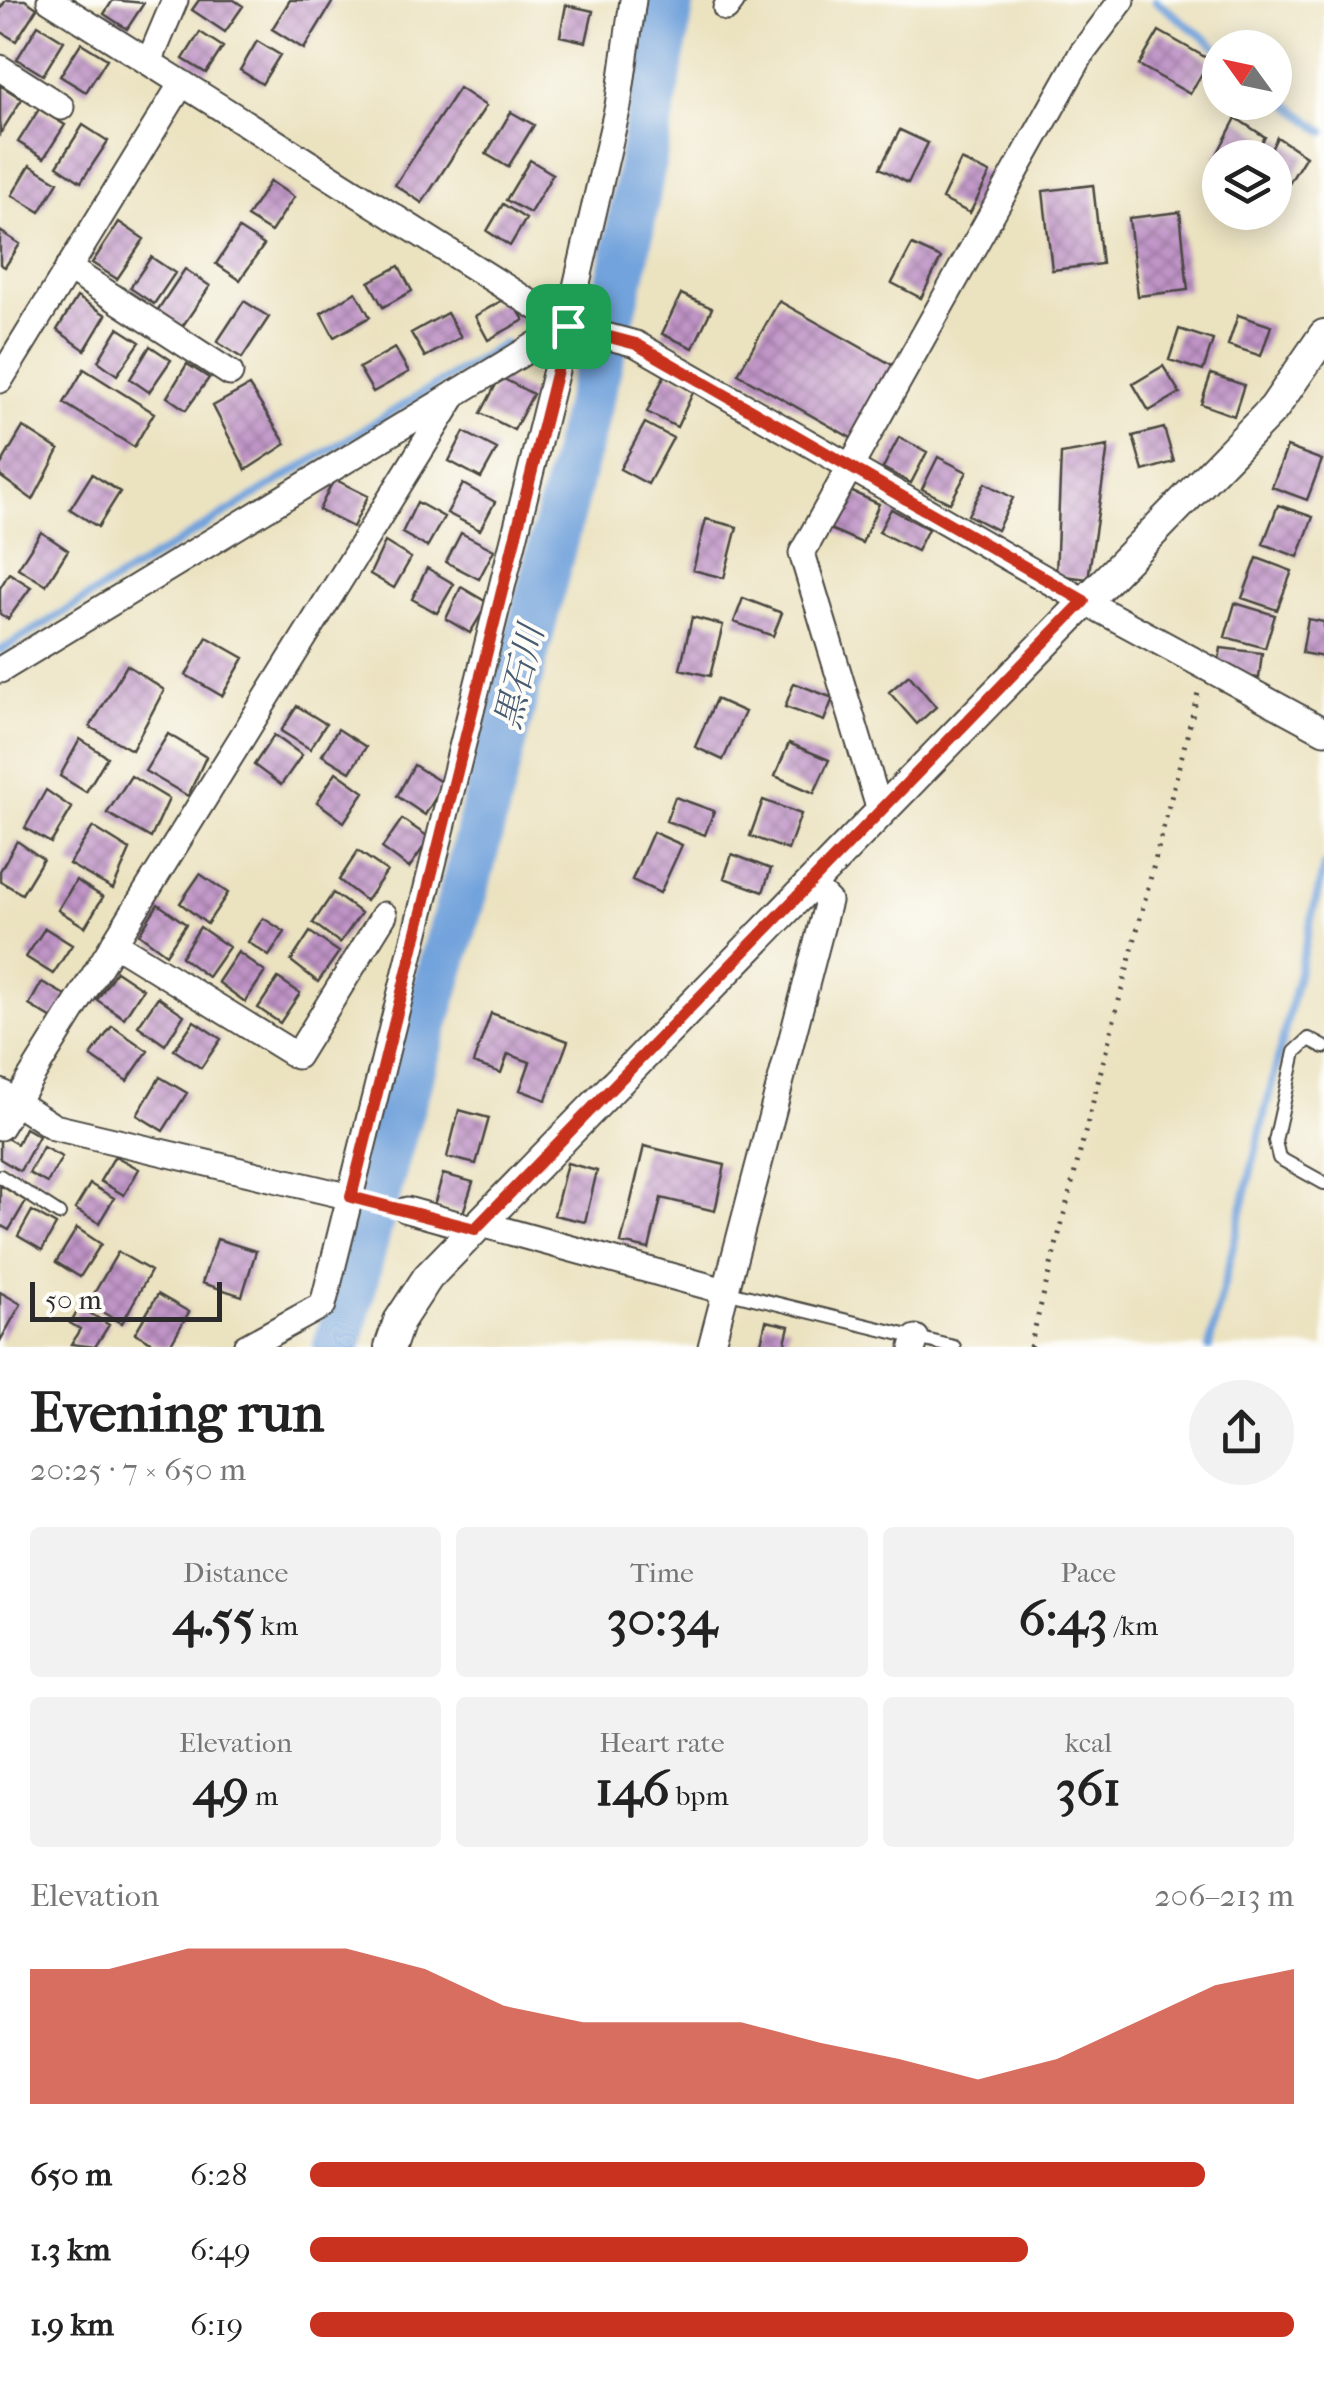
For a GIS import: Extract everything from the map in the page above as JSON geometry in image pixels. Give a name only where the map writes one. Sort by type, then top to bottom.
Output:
[{"type":"street","points":[[50,0],[568,326],[636,344],[1084,601],[1324,731]]},
{"type":"street","points":[[149,62],[175,0]]},
{"type":"street","points":[[246,1347],[323,1305],[568,326],[618,106],[632,0]]},
{"type":"street","points":[[880,811],[802,554],[1082,53],[1122,0]]},
{"type":"street","points":[[0,68],[61,107]]},
{"type":"street","points":[[0,380],[182,83]]},
{"type":"street","points":[[68,268],[230,373]]},
{"type":"street","points":[[0,670],[568,326]]},
{"type":"street","points":[[390,1347],[400,1321],[428,1277],[1274,408],[1324,335]]},
{"type":"street","points":[[0,1127],[8,1097],[114,944],[456,393]]},
{"type":"street","points":[[711,1347],[828,901],[810,884]]},
{"type":"street","points":[[114,944],[296,1056],[384,915]]},
{"type":"street","points":[[8,1097],[54,1127],[351,1197]]},
{"type":"street","points":[[407,1210],[725,1291]]},
{"type":"lane","points":[[1324,1048],[1309,1039],[1295,1052],[1275,1141],[1279,1158],[1324,1183]]},
{"type":"lane","points":[[0,1176],[59,1214]]},
{"type":"lane","points":[[725,1291],[914,1342],[954,1347]]},
{"type":"path","points":[[1030,1347],[1204,666]]},
{"type":"building","points":[[6,0],[25,0],[37,8],[16,41],[0,31],[0,9]]},
{"type":"building","points":[[113,0],[144,3],[127,29],[104,14]]},
{"type":"building","points":[[199,0],[234,0],[243,6],[225,32],[192,10]]},
{"type":"building","points":[[290,0],[332,3],[304,49],[272,29]]},
{"type":"building","points":[[566,5],[593,11],[586,42],[560,36]]},
{"type":"building","points":[[38,25],[64,41],[43,75],[17,59]]},
{"type":"building","points":[[1159,31],[1202,55],[1202,74],[1190,94],[1139,65]]},
{"type":"building","points":[[200,32],[223,47],[206,73],[183,59]]},
{"type":"building","points":[[257,41],[280,55],[262,84],[240,70]]},
{"type":"building","points":[[81,43],[107,59],[86,92],[60,76]]},
{"type":"building","points":[[0,85],[22,99],[0,134]]},
{"type":"building","points":[[459,88],[486,106],[422,203],[395,185]]},
{"type":"building","points":[[39,109],[65,125],[44,158],[18,142]]},
{"type":"building","points":[[511,112],[534,125],[508,167],[486,154]]},
{"type":"building","points":[[1235,120],[1265,137],[1263,140],[1224,140]]},
{"type":"building","points":[[83,125],[108,141],[81,182],[57,166]]},
{"type":"building","points":[[900,130],[928,143],[908,183],[880,168]]},
{"type":"building","points":[[1292,147],[1306,156],[1292,179]]},
{"type":"building","points":[[530,160],[553,174],[530,213],[506,200]]},
{"type":"building","points":[[961,160],[990,173],[970,213],[942,199]]},
{"type":"building","points":[[30,165],[58,182],[40,212],[12,195]]},
{"type":"building","points":[[270,181],[294,197],[271,232],[247,217]]},
{"type":"building","points":[[1093,185],[1102,264],[1052,270],[1043,191]]},
{"type":"building","points":[[503,204],[526,219],[510,246],[487,231]]},
{"type":"building","points":[[1180,212],[1188,290],[1138,296],[1129,218]]},
{"type":"building","points":[[119,222],[144,239],[117,279],[92,263]]},
{"type":"building","points":[[239,229],[264,245],[240,280],[216,264]]},
{"type":"building","points":[[0,231],[20,244],[5,267],[0,264]]},
{"type":"building","points":[[912,245],[941,258],[921,298],[892,283]]},
{"type":"building","points":[[151,257],[175,273],[154,304],[130,288]]},
{"type":"building","points":[[399,266],[412,291],[383,307],[369,282]]},
{"type":"building","points":[[185,269],[210,286],[182,327],[157,311]]},
{"type":"building","points":[[356,292],[370,317],[334,337],[321,313]]},
{"type":"building","points":[[681,294],[712,308],[693,348],[662,334]]},
{"type":"building","points":[[510,296],[524,320],[488,340],[475,316]]},
{"type":"building","points":[[77,297],[106,315],[85,350],[57,330]]},
{"type":"building","points":[[244,301],[269,317],[242,358],[217,342]]},
{"type":"building","points":[[779,301],[894,366],[853,439],[738,374]]},
{"type":"building","points":[[447,313],[461,337],[425,357],[411,333]]},
{"type":"building","points":[[1238,315],[1271,326],[1261,356],[1228,345]]},
{"type":"building","points":[[118,328],[140,342],[117,375],[98,361]]},
{"type":"building","points":[[1179,329],[1213,340],[1203,371],[1169,360]]},
{"type":"building","points":[[150,346],[171,360],[149,392],[130,379]]},
{"type":"building","points":[[395,348],[409,372],[373,392],[359,368]]},
{"type":"building","points":[[187,364],[209,378],[186,410],[167,397]]},
{"type":"building","points":[[1163,366],[1180,393],[1149,411],[1133,384]]},
{"type":"building","points":[[84,369],[154,413],[134,447],[64,403]]},
{"type":"building","points":[[666,372],[696,386],[677,427],[647,412]]},
{"type":"building","points":[[1211,374],[1244,385],[1234,416],[1201,404]]},
{"type":"building","points":[[500,377],[533,394],[514,430],[481,413]]},
{"type":"building","points":[[249,386],[286,444],[246,470],[213,406]]},
{"type":"building","points":[[645,423],[673,438],[648,484],[620,469]]},
{"type":"building","points":[[23,427],[59,450],[33,500],[0,476],[0,466]]},
{"type":"building","points":[[1164,428],[1174,462],[1143,471],[1133,436]]},
{"type":"building","points":[[464,432],[497,449],[481,478],[449,461]]},
{"type":"building","points":[[899,437],[927,452],[911,483],[883,468]]},
{"type":"building","points":[[1108,446],[1088,579],[1056,575],[1061,454]]},
{"type":"building","points":[[1287,447],[1322,460],[1307,500],[1272,487]]},
{"type":"building","points":[[938,457],[967,472],[950,503],[922,489]]},
{"type":"building","points":[[92,474],[120,492],[98,527],[70,509]]},
{"type":"building","points":[[334,479],[368,496],[353,527],[319,510]]},
{"type":"building","points":[[985,483],[1013,498],[997,530],[968,515]]},
{"type":"building","points":[[463,484],[495,502],[480,530],[447,513]]},
{"type":"building","points":[[848,490],[879,504],[862,543],[830,529]]},
{"type":"building","points":[[417,502],[444,517],[427,547],[402,533]]},
{"type":"building","points":[[1278,505],[1313,517],[1298,557],[1263,544]]},
{"type":"building","points":[[891,509],[928,529],[917,551],[879,532]]},
{"type":"building","points":[[706,519],[737,527],[724,578],[693,570]]},
{"type":"building","points":[[41,532],[68,550],[46,585],[18,568]]},
{"type":"building","points":[[461,533],[494,550],[479,579],[446,562]]},
{"type":"building","points":[[385,542],[411,558],[394,588],[370,574]]},
{"type":"building","points":[[1257,558],[1292,571],[1277,610],[1242,598]]},
{"type":"building","points":[[427,568],[454,584],[437,613],[412,599]]},
{"type":"building","points":[[9,573],[31,587],[8,619],[0,614],[0,588]]},
{"type":"building","points":[[461,587],[488,603],[470,633],[446,619]]},
{"type":"building","points":[[743,598],[782,613],[773,636],[734,622]]},
{"type":"building","points":[[1235,603],[1275,615],[1265,648],[1225,637]]},
{"type":"building","points":[[692,617],[723,625],[710,676],[680,669]]},
{"type":"building","points":[[1308,619],[1324,622],[1324,657],[1302,653]]},
{"type":"building","points":[[207,637],[244,658],[222,696],[186,675]]},
{"type":"building","points":[[1221,648],[1262,653],[1259,678],[1217,673]]},
{"type":"building","points":[[127,665],[164,690],[132,750],[90,727]]},
{"type":"building","points":[[909,675],[936,707],[917,724],[889,692]]},
{"type":"building","points":[[794,683],[833,698],[824,721],[785,707]]},
{"type":"building","points":[[716,699],[745,712],[723,760],[695,747]]},
{"type":"building","points":[[297,706],[326,724],[310,749],[281,731]]},
{"type":"building","points":[[338,729],[366,747],[350,772],[322,755]]},
{"type":"building","points":[[168,734],[206,757],[188,796],[145,771]]},
{"type":"building","points":[[274,735],[302,755],[281,785],[254,765]]},
{"type":"building","points":[[80,739],[107,757],[86,792],[60,776]]},
{"type":"building","points":[[789,743],[829,760],[814,793],[775,776]]},
{"type":"building","points":[[414,765],[444,784],[425,815],[397,796]]},
{"type":"building","points":[[336,772],[364,792],[344,822],[317,802]]},
{"type":"building","points":[[131,776],[169,799],[151,838],[107,813]]},
{"type":"building","points":[[46,790],[72,808],[51,843],[25,828]]},
{"type":"building","points":[[675,797],[714,811],[705,835],[666,821]]},
{"type":"building","points":[[763,800],[801,814],[788,850],[750,836]]},
{"type":"building","points":[[402,819],[430,838],[409,868],[382,848]]},
{"type":"building","points":[[93,827],[130,850],[113,889],[69,864]]},
{"type":"building","points":[[653,832],[682,845],[660,893],[632,880]]},
{"type":"building","points":[[17,841],[43,859],[22,894],[0,881],[0,871]]},
{"type":"building","points":[[358,851],[387,871],[366,901],[339,880]]},
{"type":"building","points":[[732,854],[771,869],[763,892],[724,878]]},
{"type":"building","points":[[200,874],[228,893],[207,924],[180,903]]},
{"type":"building","points":[[76,880],[103,897],[85,927],[58,910]]},
{"type":"building","points":[[333,893],[361,913],[340,943],[313,923]]},
{"type":"building","points":[[158,904],[186,924],[166,954],[139,934]]},
{"type":"building","points":[[263,918],[285,932],[269,956],[248,942]]},
{"type":"building","points":[[200,927],[229,947],[208,977],[181,957]]},
{"type":"building","points":[[45,928],[72,945],[53,974],[26,957]]},
{"type":"building","points":[[310,932],[339,952],[318,982],[291,961]]},
{"type":"building","points":[[238,952],[265,972],[245,1002],[218,982]]},
{"type":"building","points":[[116,971],[143,989],[124,1018],[97,1000]]},
{"type":"building","points":[[278,978],[300,993],[280,1023],[258,1008]]},
{"type":"building","points":[[42,982],[70,998],[56,1021],[29,1005]]},
{"type":"building","points":[[158,997],[184,1015],[165,1045],[138,1026]]},
{"type":"building","points":[[491,1013],[568,1041],[546,1100],[520,1090],[530,1062],[508,1054],[501,1073],[473,1063]]},
{"type":"building","points":[[194,1021],[221,1039],[201,1068],[174,1050]]},
{"type":"building","points":[[112,1026],[148,1051],[127,1081],[91,1056]]},
{"type":"building","points":[[160,1077],[187,1093],[163,1131],[137,1115]]},
{"type":"building","points":[[459,1110],[489,1118],[476,1164],[447,1157]]},
{"type":"building","points":[[25,1128],[39,1136],[20,1171],[0,1159],[0,1141],[3,1136],[17,1144]]},
{"type":"building","points":[[644,1146],[725,1165],[715,1211],[661,1198],[649,1249],[621,1243]]},
{"type":"building","points":[[43,1147],[62,1157],[47,1183],[29,1173]]},
{"type":"building","points":[[115,1156],[139,1169],[124,1195],[100,1181]]},
{"type":"building","points":[[567,1163],[597,1171],[585,1222],[554,1215]]},
{"type":"building","points":[[443,1174],[473,1182],[463,1213],[434,1205]]},
{"type":"building","points":[[90,1184],[114,1198],[99,1223],[75,1209]]},
{"type":"building","points":[[0,1185],[26,1201],[9,1230],[0,1225]]},
{"type":"building","points":[[32,1211],[56,1225],[42,1250],[18,1236]]},
{"type":"building","points":[[77,1228],[101,1244],[80,1277],[56,1262]]},
{"type":"building","points":[[217,1239],[256,1251],[242,1296],[202,1283]]},
{"type":"building","points":[[118,1252],[151,1271],[122,1323],[88,1304]]},
{"type":"building","points":[[0,1292],[21,1304],[0,1341]]},
{"type":"building","points":[[158,1294],[189,1312],[169,1347],[160,1347],[135,1333]]},
{"type":"building","points":[[80,1307],[109,1325],[95,1347],[71,1344],[80,1329],[70,1323]]},
{"type":"building","points":[[766,1321],[789,1326],[784,1347],[760,1347]]},
{"type":"waterway","name":"黒石川","points":[[337,1347],[387,1154],[469,873],[624,264],[671,0]]},
{"type":"waterway","points":[[1155,0],[1202,36]]},
{"type":"waterway","points":[[1292,107],[1324,132]]},
{"type":"waterway","points":[[584,296],[598,295],[624,264]]},
{"type":"waterway","points":[[0,651],[505,343]]},
{"type":"waterway","points":[[1209,1347],[1324,866]]},
{"type":"route","points":[[568,326],[636,344],[1084,601],[475,1229],[351,1197],[568,326]]}]
